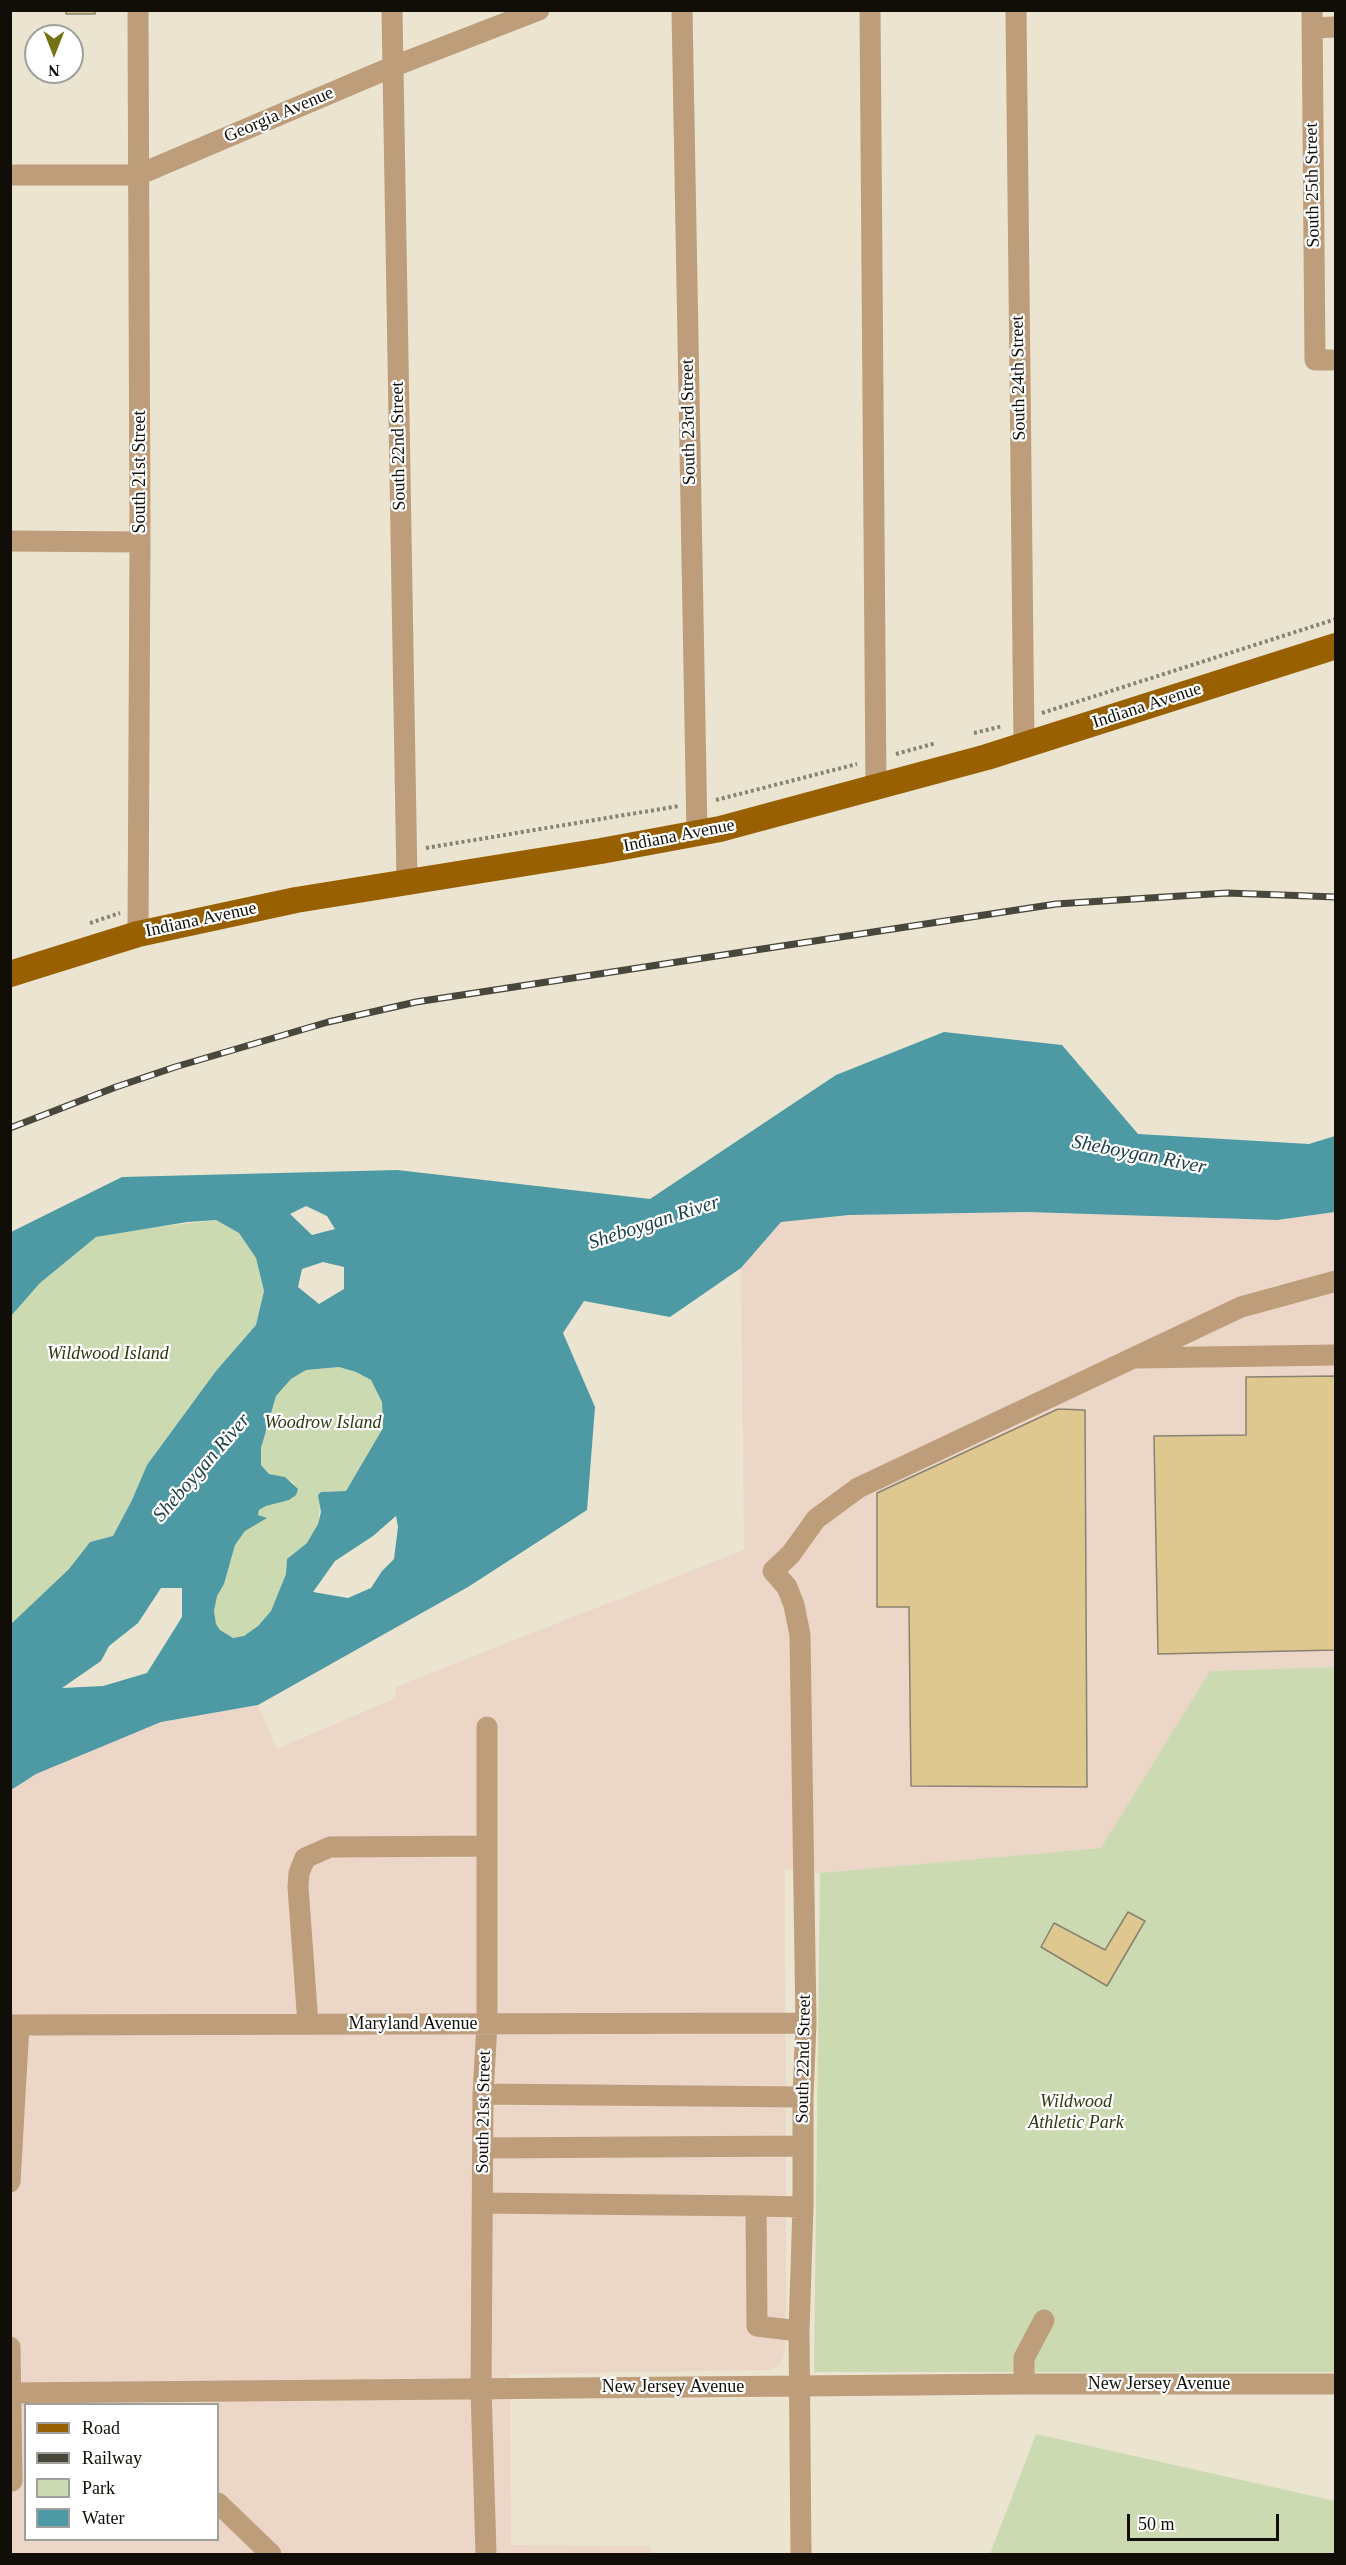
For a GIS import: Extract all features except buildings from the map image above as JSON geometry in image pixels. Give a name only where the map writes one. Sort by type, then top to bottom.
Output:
[{"type":"main road","name":"Indiana Avenue","points":[[10,974],[138,934],[296,900],[697,834],[1024,746],[1335,646]]},
{"type":"street","name":"South 21st Street","points":[[138,10],[140,542],[138,934]]},
{"type":"street","name":"South 22nd Street","points":[[392,10],[407,882]]},
{"type":"street","name":"Georgia Avenue","points":[[10,175],[138,175],[392,67],[539,10]]},
{"type":"street","name":"South 23rd Street","points":[[682,10],[697,834]]},
{"type":"street","points":[[870,10],[876,786]]},
{"type":"street","name":"South 24th Street","points":[[1016,10],[1024,746]]},
{"type":"street","points":[[1312,19],[1335,27]]},
{"type":"street","name":"South 25th Street","points":[[1312,19],[1325,360]]},
{"type":"street","points":[[10,541],[140,542]]},
{"type":"street","points":[[1131,1358],[1241,1306],[1335,1281]]},
{"type":"street","points":[[1131,1358],[1335,1355]]},
{"type":"street","name":"South 22nd Street","points":[[801,2554],[799,2331],[806,2023],[800,1635],[794,1605],[787,1587],[773,1571],[791,1554],[816,1519],[834,1503],[858,1488],[1131,1358]]},
{"type":"street","name":"South 21st Street","points":[[486,2554],[481,2389],[483,2094],[487,2024],[487,1727]]},
{"type":"street","points":[[308,2024],[298,1887],[299,1873],[305,1858],[330,1847],[487,1846]]},
{"type":"street","name":"Maryland Avenue","points":[[15,2025],[806,2023]]},
{"type":"street","points":[[10,2182],[15,2025]]},
{"type":"street","points":[[483,2094],[803,2097]]},
{"type":"street","points":[[483,2148],[802,2146]]},
{"type":"street","points":[[483,2203],[803,2207]]},
{"type":"street","points":[[756,2206],[757,2326],[799,2331]]},
{"type":"street","points":[[1024,2384],[1024,2358],[1044,2320]]},
{"type":"street","points":[[10,2347],[12,2481]]},
{"type":"street","name":"New Jersey Avenue","points":[[11,2393],[210,2398],[481,2389],[1024,2384],[1335,2384]]},
{"type":"street","points":[[219,2505],[271,2554]]},
{"type":"path","points":[[1040,714],[1335,619]]},
{"type":"path","points":[[974,734],[1008,724]]},
{"type":"path","points":[[406,851],[697,803],[936,743]]},
{"type":"shaded area","points":[[1027,1212],[1277,1220],[1335,1212],[1335,1667],[1210,1671],[1101,1848],[820,1873],[785,1869],[786,2302],[785,2353],[782,2360],[777,2367],[770,2370],[510,2374],[511,2545],[650,2546],[650,2554],[11,2554],[11,1790],[36,1774],[161,1722],[258,1705],[277,1749],[396,1698],[395,1687],[744,1550],[741,1268],[781,1222],[849,1215]]},
{"type":"green space","name":"Wildwood Island","points":[[216,1220],[239,1233],[256,1258],[264,1291],[256,1325],[216,1371],[147,1465],[113,1536],[90,1542],[69,1569],[11,1624],[11,1316],[40,1283],[96,1237]]},
{"type":"green space","name":"Woodrow Island","points":[[339,1367],[371,1380],[382,1401],[383,1428],[346,1491],[321,1492],[318,1524],[307,1543],[287,1559],[286,1574],[271,1611],[258,1626],[243,1637],[233,1638],[220,1630],[216,1624],[214,1611],[235,1545],[245,1531],[266,1518],[258,1515],[259,1510],[289,1500],[295,1484],[285,1477],[269,1474],[261,1465],[261,1448],[276,1396],[291,1379],[306,1370]]},
{"type":"green space","name":"Wildwood Athletic Park","points":[[1335,1667],[1335,2372],[814,2372],[820,1873],[1101,1848],[1210,1671]]},
{"type":"green space","points":[[1036,2434],[1335,2501],[1335,2554],[990,2554]]},
{"type":"water","name":"Sheboygan River","points":[[944,1032],[1062,1045],[1138,1134],[1309,1144],[1335,1136],[1335,1212],[1277,1220],[1027,1212],[849,1215],[781,1222],[741,1268],[670,1317],[584,1301],[563,1333],[595,1407],[587,1510],[468,1587],[258,1705],[161,1722],[36,1774],[11,1790],[11,1624],[69,1569],[90,1542],[113,1536],[147,1465],[216,1371],[256,1325],[264,1291],[256,1258],[239,1233],[216,1220],[187,1222],[96,1237],[40,1283],[11,1316],[11,1232],[122,1177],[397,1170],[650,1199],[836,1075]],"holes":[[[306,1206],[327,1216],[335,1229],[312,1235],[290,1214]],[[323,1262],[344,1267],[344,1289],[319,1304],[298,1287],[302,1269]],[[339,1367],[371,1380],[382,1402],[383,1428],[346,1491],[321,1492],[318,1495],[321,1512],[318,1524],[307,1543],[287,1559],[286,1574],[271,1611],[258,1626],[244,1636],[233,1638],[220,1630],[216,1624],[214,1611],[217,1596],[224,1584],[235,1545],[245,1531],[267,1518],[258,1515],[259,1510],[289,1500],[296,1495],[298,1489],[285,1477],[269,1474],[261,1465],[261,1448],[276,1396],[291,1379],[306,1370]],[[396,1516],[398,1527],[394,1559],[382,1571],[371,1588],[348,1598],[313,1592],[335,1561],[373,1536]],[[161,1588],[182,1588],[182,1617],[147,1673],[103,1686],[62,1688],[101,1661],[109,1646],[138,1623]]]},
{"type":"railway","points":[[10,1128],[175,1067],[328,1022],[416,1002],[1056,904],[1227,893],[1336,897]]}]
